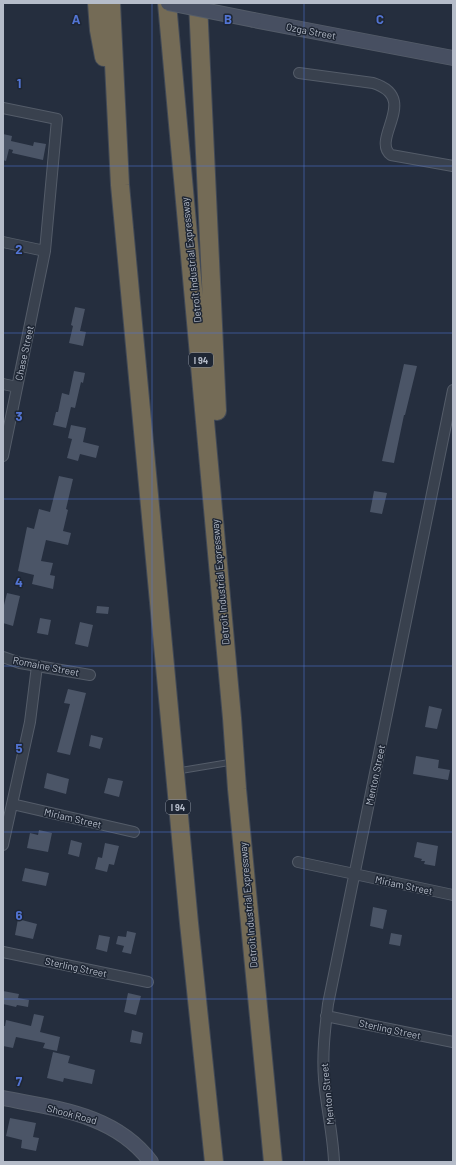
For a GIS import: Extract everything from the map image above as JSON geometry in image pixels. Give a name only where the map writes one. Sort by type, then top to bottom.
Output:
[{"type":"highway","points":[[97,3],[99,30],[116,127]]},
{"type":"highway","name":"I 94","points":[[111,3],[116,127],[121,200],[189,923],[214,1156]]},
{"type":"highway","name":"Detroit Industrial Expressway","points":[[168,3],[235,762],[273,1162]]},
{"type":"highway","points":[[198,3],[232,718]]},
{"type":"highway","points":[[199,30],[201,3]]},
{"type":"street","name":"Ozga Street","points":[[168,3],[453,58]]},
{"type":"street","points":[[299,73],[373,83],[384,87],[390,92],[394,99],[395,105],[387,135],[387,153],[453,166]]},
{"type":"street","name":"Chase Street","points":[[3,108],[57,119],[45,251],[3,456]]},
{"type":"street","points":[[3,242],[45,251]]},
{"type":"street","points":[[3,384],[17,387]]},
{"type":"street","name":"Menton Street","points":[[334,1162],[324,1078],[323,1044],[326,1016],[453,390]]},
{"type":"street","name":"Romaine Street","points":[[3,657],[20,663],[90,675]]},
{"type":"street","points":[[3,845],[30,722],[38,666]]},
{"type":"street","name":"Miriam Street","points":[[12,804],[134,832]]},
{"type":"street","name":"Miriam Street","points":[[298,862],[453,895]]},
{"type":"street","name":"Sterling Street","points":[[3,952],[148,982]]},
{"type":"street","name":"Sterling Street","points":[[326,1016],[453,1042]]},
{"type":"street","name":"Shook Road","points":[[3,1098],[67,1111],[97,1120],[117,1131],[129,1140],[151,1162]]},
{"type":"lane","points":[[175,772],[235,762]]},
{"type":"building","points":[[3,134],[12,136],[11,141],[33,146],[34,142],[46,144],[43,160],[12,153],[13,150],[9,149],[6,161],[3,160]]},
{"type":"building","points":[[75,307],[85,309],[80,331],[86,332],[83,346],[69,343]]},
{"type":"building","points":[[404,364],[417,366],[404,415],[394,463],[382,461]]},
{"type":"building","points":[[74,371],[85,373],[83,383],[81,382],[75,408],[71,407],[66,428],[53,425],[56,412],[58,412],[62,393],[69,395]]},
{"type":"building","points":[[71,425],[86,428],[83,442],[99,446],[96,458],[80,454],[78,461],[67,458],[72,439],[68,438]]},
{"type":"building","points":[[59,476],[73,479],[66,509],[68,510],[63,531],[71,533],[68,545],[46,540],[41,561],[53,563],[50,575],[55,576],[53,589],[32,584],[34,575],[18,571],[27,527],[34,529],[39,509],[50,512]]},
{"type":"building","points":[[374,491],[387,493],[382,514],[370,512]]},
{"type":"building","points":[[7,593],[20,596],[13,626],[3,623],[3,609]]},
{"type":"building","points":[[97,606],[109,607],[108,614],[96,613]]},
{"type":"building","points":[[40,618],[51,620],[48,635],[37,633]]},
{"type":"building","points":[[80,622],[93,625],[88,647],[75,644]]},
{"type":"building","points":[[68,689],[86,693],[70,755],[57,752],[70,704],[64,703]]},
{"type":"building","points":[[429,706],[442,709],[437,729],[425,727]]},
{"type":"building","points":[[91,735],[103,738],[100,749],[89,746]]},
{"type":"building","points":[[416,756],[439,760],[438,768],[450,770],[448,780],[413,774]]},
{"type":"building","points":[[47,773],[69,779],[66,794],[44,788]]},
{"type":"building","points":[[108,778],[123,781],[119,797],[104,793]]},
{"type":"building","points":[[39,830],[52,833],[48,852],[27,848],[30,833],[38,835]]},
{"type":"building","points":[[71,840],[82,843],[79,857],[68,854]]},
{"type":"building","points":[[417,842],[438,846],[435,866],[424,864],[425,861],[421,861],[422,859],[414,857]]},
{"type":"building","points":[[105,843],[119,846],[114,865],[109,864],[107,872],[95,869],[98,857],[102,858]]},
{"type":"building","points":[[25,868],[49,873],[46,886],[22,881]]},
{"type":"building","points":[[373,907],[387,910],[383,929],[370,926]]},
{"type":"building","points":[[18,919],[37,924],[33,939],[15,935]]},
{"type":"building","points":[[127,931],[136,933],[131,954],[122,952],[124,946],[116,944],[118,936],[126,937]]},
{"type":"building","points":[[391,933],[402,935],[400,946],[389,944]]},
{"type":"building","points":[[99,935],[110,937],[107,952],[96,949]]},
{"type":"building","points":[[3,991],[19,994],[18,998],[29,1000],[28,1007],[17,1005],[16,1007],[3,1004]]},
{"type":"building","points":[[128,993],[141,996],[136,1015],[124,1012]]},
{"type":"building","points":[[34,1014],[44,1016],[40,1032],[60,1037],[57,1051],[43,1048],[45,1043],[16,1037],[13,1048],[3,1046],[3,1026],[5,1026],[6,1020],[31,1026]]},
{"type":"building","points":[[132,1030],[143,1033],[141,1044],[130,1042]]},
{"type":"building","points":[[53,1052],[70,1056],[68,1063],[95,1070],[92,1084],[64,1078],[63,1082],[47,1078]]},
{"type":"building","points":[[10,1118],[36,1123],[33,1137],[39,1138],[36,1151],[21,1148],[22,1140],[6,1136]]}]
